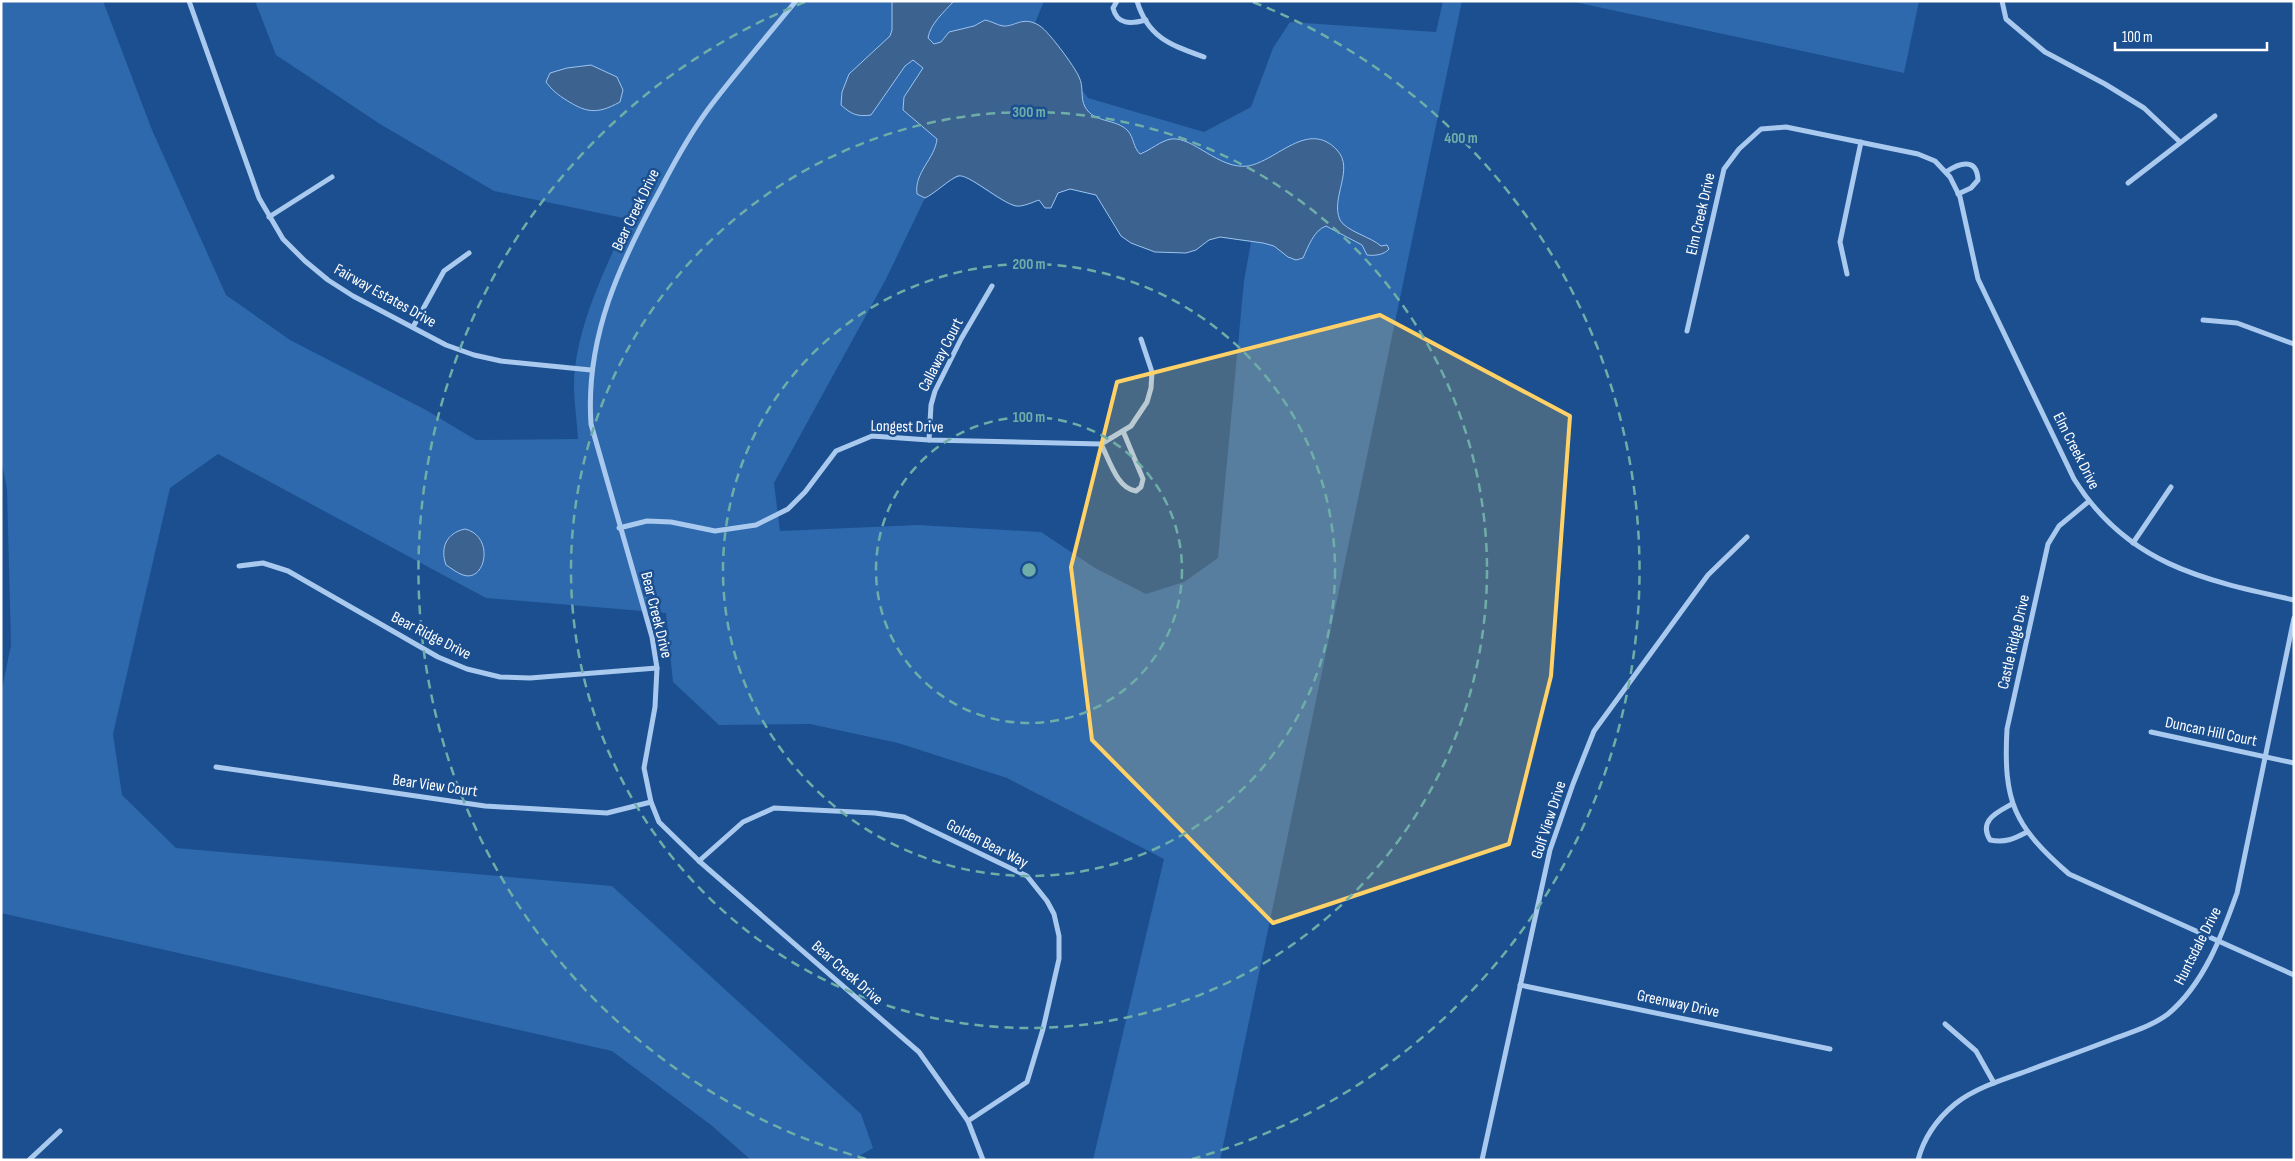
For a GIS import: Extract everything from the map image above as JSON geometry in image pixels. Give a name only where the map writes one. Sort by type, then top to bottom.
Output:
[{"type":"street","name":"Fairway Estates Drive","points":[[189,1],[258,198],[283,239],[328,280],[353,296],[446,345],[474,355],[502,361],[591,370]]},
{"type":"street","name":"Bear Creek Drive","points":[[796,1],[711,105],[680,153],[648,211],[608,298],[591,370],[591,424],[619,528],[652,637],[657,668],[655,707],[644,768],[651,802],[659,822],[699,861],[918,1052],[968,1120],[983,1160]]},
{"type":"street","points":[[1117,1],[1113,8],[1115,15],[1120,21],[1134,23],[1146,20]]},
{"type":"street","points":[[1137,1],[1151,29],[1169,44],[1204,57]]},
{"type":"street","points":[[2002,1],[2006,19],[2045,52],[2105,84],[2144,108],[2180,142]]},
{"type":"street","points":[[2128,183],[2216,116]]},
{"type":"street","name":"Elm Creek Drive","points":[[1687,331],[1724,169],[1739,149],[1761,129],[1786,127],[1918,154],[1935,161],[1946,172],[1958,194],[1978,279],[2074,479],[2088,502],[2123,537],[2178,569],[2216,583],[2294,600]]},
{"type":"street","points":[[1847,274],[1840,242],[1861,142]]},
{"type":"street","points":[[1946,172],[1956,165],[1964,164],[1973,166],[1978,172],[1978,180],[1958,194]]},
{"type":"street","points":[[269,217],[332,177]]},
{"type":"street","points":[[413,327],[444,271],[468,253]]},
{"type":"street","name":"Callaway Court","points":[[929,440],[930,405],[934,391],[961,339],[992,286]]},
{"type":"street","points":[[2203,320],[2237,323],[2294,344]]},
{"type":"street","points":[[1123,431],[1143,479],[1141,487],[1136,491],[1130,490],[1120,481],[1101,444],[1131,426],[1147,402],[1151,388],[1152,372],[1141,339]]},
{"type":"street","name":"Longest Drive","points":[[619,528],[647,521],[671,522],[714,531],[756,525],[788,509],[836,451],[872,436],[929,440],[1101,444]]},
{"type":"street","points":[[2133,543],[2171,488]]},
{"type":"street","name":"Castle Ridge Drive","points":[[2088,502],[2059,526],[2048,544],[2007,729],[2005,759],[2009,796],[2012,804],[2027,832],[2045,853],[2069,874],[2294,974]]},
{"type":"street","name":"Golf View Drive","points":[[1482,1160],[1550,850],[1594,731],[1708,575],[1747,537]]},
{"type":"street","name":"Bear Ridge Drive","points":[[239,566],[263,563],[288,570],[438,657],[467,669],[500,677],[530,678],[657,668]]},
{"type":"street","name":"Huntsdale Drive","points":[[1918,1160],[1922,1146],[1934,1124],[1956,1103],[1994,1083],[2144,1028],[2167,1014],[2186,995],[2204,968],[2218,941],[2237,893],[2294,618]]},
{"type":"street","name":"Duncan Hill Court","points":[[2151,732],[2294,762]]},
{"type":"street","name":"Bear View Court","points":[[216,767],[485,806],[607,813],[651,802]]},
{"type":"street","points":[[2012,804],[1991,817],[1986,825],[1986,832],[1990,840],[2002,842],[2014,839],[2027,832]]},
{"type":"street","name":"Golden Bear Way","points":[[699,861],[743,822],[774,808],[875,813],[904,817],[1027,876],[1047,900],[1054,914],[1059,936],[1059,959],[1043,1029],[1027,1082],[968,1120]]},
{"type":"street","name":"Greenway Drive","points":[[1520,984],[1830,1049]]},
{"type":"street","points":[[1945,1024],[1976,1051],[1994,1083]]},
{"type":"street","points":[[29,1160],[60,1131]]},
{"type":"highlighted area","points":[[1380,315],[1570,416],[1551,676],[1509,844],[1273,923],[1092,740],[1071,567],[1117,382]]},
{"type":"shaded area","points":[[1,1],[103,1],[152,130],[226,295],[290,340],[426,410],[476,440],[578,439],[574,385],[580,342],[593,300],[628,219],[494,191],[380,124],[276,55],[255,1],[1044,1],[1033,28],[1088,98],[1204,132],[1251,107],[1273,48],[1290,22],[1436,32],[1443,1],[1462,1],[1220,1160],[1093,1160],[1164,859],[1007,778],[898,743],[810,724],[719,725],[673,682],[666,613],[486,598],[218,454],[170,488],[113,734],[122,795],[176,848],[612,886],[861,1114],[873,1148],[852,1160],[751,1160],[711,1125],[612,1051],[1,913],[1,694],[11,645],[7,489],[1,459]],"holes":[[[964,176],[996,197],[1017,206],[1039,200],[1045,208],[1051,208],[1058,193],[1070,189],[1096,195],[1121,236],[1131,243],[1155,252],[1186,253],[1196,250],[1209,240],[1220,237],[1251,242],[1244,281],[1218,558],[1184,582],[1146,594],[1095,568],[1041,532],[918,525],[780,531],[774,483],[886,279],[925,198],[954,179]]]},
{"type":"shaded area","points":[[892,1],[954,1],[938,18],[929,33],[928,38],[934,44],[941,42],[949,32],[974,26],[985,20],[1003,26],[1024,21],[1040,26],[1055,42],[1077,72],[1085,107],[1094,116],[1118,124],[1128,131],[1140,154],[1167,140],[1179,139],[1227,163],[1237,166],[1248,166],[1259,163],[1292,144],[1304,140],[1315,139],[1326,142],[1337,150],[1344,166],[1338,202],[1340,220],[1353,231],[1381,246],[1387,245],[1389,249],[1379,255],[1367,255],[1362,245],[1326,226],[1315,235],[1303,258],[1296,260],[1288,257],[1274,246],[1220,237],[1209,240],[1196,250],[1186,253],[1155,252],[1131,243],[1121,236],[1096,195],[1070,189],[1058,193],[1051,208],[1045,208],[1039,200],[1016,206],[1002,200],[969,179],[958,176],[925,198],[917,194],[917,186],[921,172],[933,153],[937,139],[903,110],[904,97],[923,68],[913,60],[905,66],[871,115],[862,116],[854,114],[841,105],[842,92],[849,74],[890,36],[892,30]]},
{"type":"shaded area","points":[[1570,1],[1919,1],[1904,73]]},
{"type":"shaded area","points":[[591,65],[617,77],[623,90],[620,102],[604,109],[585,109],[563,98],[546,82],[550,73],[567,68]]},
{"type":"shaded area","points":[[465,529],[474,533],[481,540],[484,549],[482,566],[471,576],[463,575],[446,565],[444,559],[446,542],[453,534]]}]
